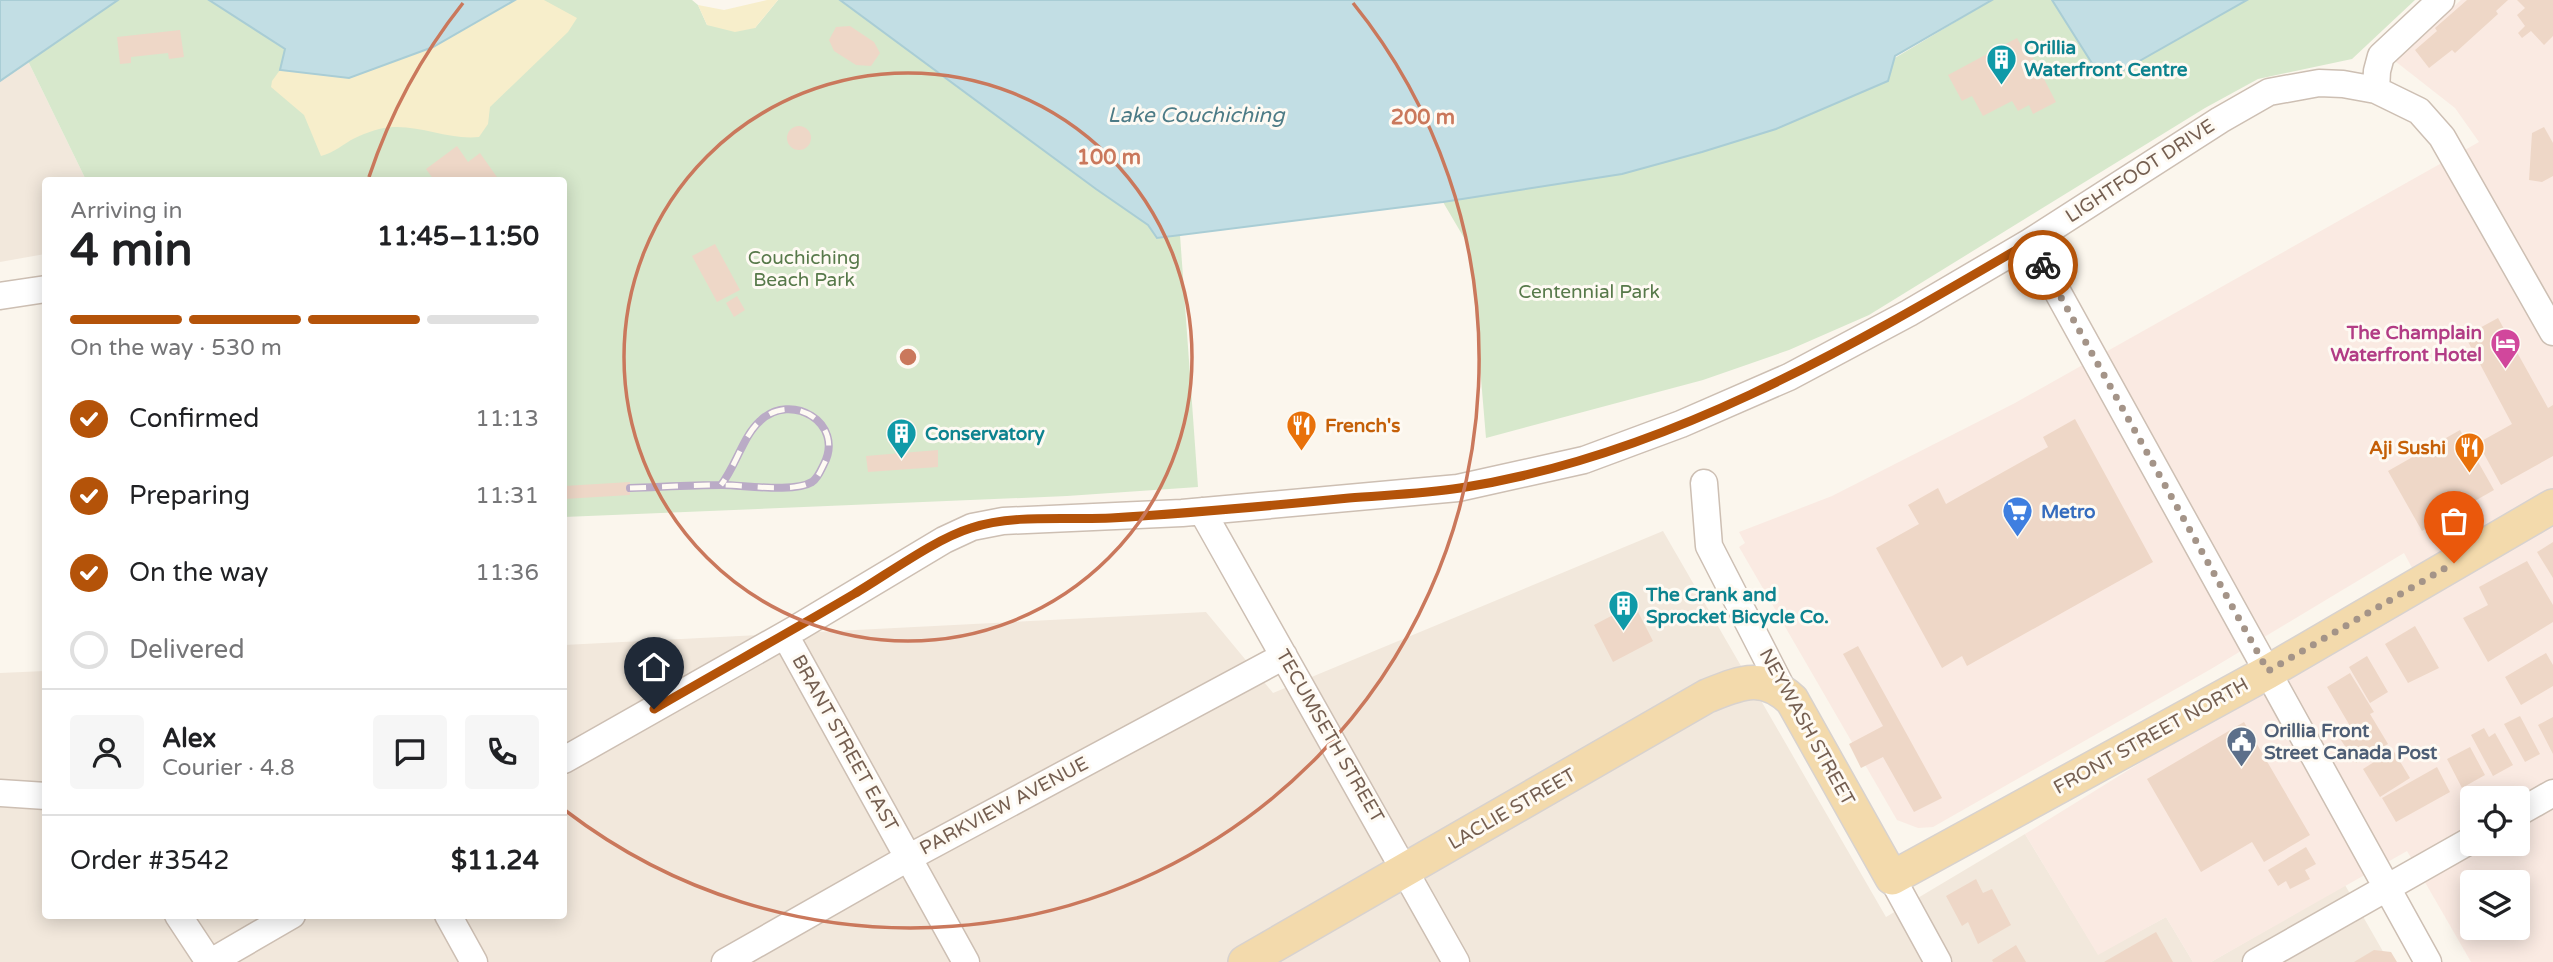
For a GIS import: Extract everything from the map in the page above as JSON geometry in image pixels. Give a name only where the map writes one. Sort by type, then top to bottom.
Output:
[{"type":"main road","name":"FRONT STREET NORTH","points":[[1892,878],[2268,671],[2553,506]]},
{"type":"main road","name":"LACLIE STREET","points":[[1245,962],[1707,696],[1742,683],[1757,682],[1771,685],[1785,694]]},
{"type":"main road","name":"NEYWASH STREET","points":[[1785,694],[1797,708],[1892,878]]},
{"type":"street","points":[[2376,90],[2379,61],[2388,49],[2441,0]]},
{"type":"street","name":"LIGHTFOOT DRIVE","points":[[567,758],[785,635],[944,540],[972,527],[1003,521],[1094,519],[1202,512],[1458,488],[1584,460],[1681,424],[1789,377],[1909,313],[2030,242],[2220,120],[2269,92],[2332,83],[2376,90],[2419,111],[2442,137],[2553,332]]},
{"type":"street","points":[[2030,242],[2428,962]]},
{"type":"street","points":[[0,296],[42,290]]},
{"type":"street","name":"NEYWASH STREET","points":[[1704,483],[1709,546],[1785,694]]},
{"type":"street","name":"TECUMSETH STREET","points":[[1202,512],[1456,962]]},
{"type":"street","name":"BRANT STREET EAST","points":[[785,635],[966,962]]},
{"type":"street","name":"PARKVIEW AVENUE","points":[[725,962],[908,858],[1284,656]]},
{"type":"street","points":[[0,793],[42,796]]},
{"type":"street","points":[[2530,806],[2553,793]]},
{"type":"street","points":[[2256,962],[2460,846]]},
{"type":"street","name":"NEYWASH STREET","points":[[1892,878],[1938,962]]},
{"type":"street","points":[[181,919],[210,962],[285,919]]},
{"type":"street","points":[[450,919],[474,962]]},
{"type":"shaded area","points":[[2461,0],[2553,0],[2553,962],[2471,962],[2407,851],[2211,962],[2193,962],[2166,917],[2098,955],[2025,834],[2423,588],[2404,553],[2211,669],[1933,827],[1918,828],[1897,820],[1739,547],[1745,543],[1739,532],[1832,496],[2015,403],[2479,142],[2455,108],[2395,61]]},
{"type":"shaded area","points":[[28,61],[85,177],[42,177],[42,255],[0,262],[0,81]]},
{"type":"shaded area","points":[[1663,531],[1886,917],[2025,834],[2098,954],[2166,917],[2193,962],[0,962],[0,673],[42,671],[42,919],[567,919],[567,645],[1206,612],[1273,693]]},
{"type":"shaded area","points":[[2345,885],[2389,962],[2211,962]]},
{"type":"green space","name":"Couchiching Beach Park","points":[[118,0],[209,0],[285,49],[281,70],[433,47],[515,0],[692,0],[698,5],[707,25],[755,28],[778,0],[840,0],[1149,225],[1157,237],[1180,235],[1198,487],[1067,496],[567,517],[567,177],[85,177],[28,61]]},
{"type":"green space","name":"Centennial Park","points":[[1992,0],[2052,0],[2095,68],[2120,72],[2247,0],[2415,0],[2352,59],[2258,79],[2205,108],[1869,315],[1789,350],[1703,380],[1486,438],[1470,248],[1443,202],[1622,174],[1776,129]]},
{"type":"sand","points":[[515,0],[544,0],[577,18],[568,32],[490,107],[488,124],[479,137],[458,137],[387,127],[360,136],[321,156],[304,115],[271,87],[280,70],[349,78],[433,47]]},
{"type":"sand","points":[[778,0],[755,28],[735,32],[707,25],[698,5],[724,10]]},
{"type":"water","points":[[0,0],[118,0],[0,81]]},
{"type":"water","points":[[209,0],[515,0],[433,47],[349,78],[280,70],[285,49]]},
{"type":"water","name":"Lake Couchiching","points":[[840,0],[1992,0],[1895,56],[1888,81],[1776,129],[1702,152],[1622,174],[1443,202],[1157,238],[1148,225]]},
{"type":"water","points":[[2052,0],[2247,0],[2120,72],[2095,68]]},
{"type":"building","points":[[2467,0],[2508,0],[2496,11],[2498,14],[2455,53],[2452,50],[2429,68],[2415,50]]},
{"type":"building","points":[[2517,0],[2553,0],[2553,36],[2544,45],[2531,31],[2522,38],[2518,33],[2525,26],[2517,15],[2525,8]]},
{"type":"building","points":[[850,26],[874,42],[880,53],[871,66],[856,65],[834,51],[829,40],[836,27]]},
{"type":"building","points":[[180,30],[184,57],[169,59],[168,53],[131,57],[131,63],[120,64],[117,37]]},
{"type":"building","name":"Orillia Waterfront Centre","points":[[2017,38],[2027,56],[2031,54],[2056,102],[2033,114],[2029,105],[2018,111],[2012,101],[1983,116],[1972,96],[1962,101],[1948,75]]},
{"type":"building","points":[[799,126],[810,133],[811,138],[804,149],[799,150],[788,143],[787,138],[794,127]]},
{"type":"building","points":[[2544,127],[2553,143],[2553,176],[2542,182],[2529,180],[2532,133]]},
{"type":"building","points":[[457,146],[468,162],[480,153],[497,177],[432,177],[426,169]]},
{"type":"building","points":[[715,244],[740,290],[717,302],[692,256]]},
{"type":"building","points":[[737,296],[745,310],[734,317],[726,303]]},
{"type":"building","name":"The Champlain Waterfront Hotel","points":[[2498,318],[2548,408],[2553,405],[2553,456],[2501,485],[2478,443],[2512,424],[2465,336]]},
{"type":"building","points":[[2075,419],[2153,562],[1967,666],[1962,656],[1942,668],[1876,548],[1919,524],[1908,505],[1938,488],[1946,504],[2048,447],[2043,437]]},
{"type":"building","points":[[2460,430],[2494,490],[2422,531],[2388,471]]},
{"type":"building","name":"Conservatory","points":[[938,450],[938,467],[868,472],[866,456]]},
{"type":"building","points":[[630,482],[630,495],[567,499],[567,486]]},
{"type":"building","points":[[2553,542],[2553,578],[2537,552]]},
{"type":"building","points":[[2527,561],[2553,605],[2553,622],[2488,662],[2463,618],[2488,605],[2479,587]]},
{"type":"building","name":"The Crank and Sprocket Bicycle Co.","points":[[1634,604],[1653,641],[1613,662],[1594,625]]},
{"type":"building","points":[[2415,626],[2439,668],[2408,683],[2385,644]]},
{"type":"building","points":[[1858,646],[1942,798],[1914,812],[1883,757],[1861,768],[1849,744],[1883,726],[1843,654]]},
{"type":"building","points":[[2546,653],[2553,665],[2553,686],[2521,705],[2505,677]]},
{"type":"building","points":[[2367,656],[2388,692],[2370,703],[2349,667]]},
{"type":"building","points":[[2350,673],[2374,712],[2370,714],[2388,744],[2356,763],[2337,734],[2350,726],[2327,687]]},
{"type":"building","points":[[2520,716],[2540,754],[2525,762],[2504,724]]},
{"type":"building","points":[[2553,717],[2553,754],[2538,725]]},
{"type":"building","points":[[2244,722],[2310,835],[2264,862],[2252,842],[2201,872],[2147,779]]},
{"type":"building","points":[[2484,728],[2489,737],[2495,733],[2513,765],[2493,776],[2471,735]]},
{"type":"building","points":[[2470,747],[2485,775],[2461,786],[2447,759]]},
{"type":"building","points":[[2393,750],[2410,778],[2380,797],[2363,769]]},
{"type":"building","points":[[2437,767],[2450,792],[2396,822],[2382,798]]},
{"type":"building","points":[[2306,847],[2316,864],[2305,870],[2310,879],[2290,889],[2286,881],[2278,886],[2268,870]]},
{"type":"building","points":[[1976,879],[1983,893],[1992,889],[2011,925],[1978,944],[1968,922],[1962,926],[1946,896]]},
{"type":"building","points":[[2156,932],[2173,962],[2104,962]]},
{"type":"building","points":[[2016,945],[2026,962],[1993,962],[1992,960]]},
{"type":"building","points":[[2374,950],[2391,952],[2397,962],[2354,962]]},
{"type":"railway","points":[[630,488],[722,485],[781,488],[804,485],[812,482],[819,474],[829,449],[821,424],[812,416],[799,411],[786,409],[773,413],[754,427],[721,485]]},
{"type":"way so far","points":[[2043,265],[2268,671],[2454,563]]},
{"type":"place","name":"Orillia Waterfront Centre","points":[[2001,86]]},
{"type":"place","name":"The Champlain Waterfront Hotel","points":[[2505,371]]},
{"type":"place","name":"French's","points":[[1302,453]]},
{"type":"place","name":"Conservatory","points":[[902,461]]},
{"type":"place","name":"Aji Sushi","points":[[2469,475]]},
{"type":"place","name":"Metro","points":[[2018,539]]},
{"type":"place","name":"The Crank and Sprocket Bicycle Co.","points":[[1623,633]]},
{"type":"place","name":"Orillia Front Street Canada Post","points":[[2241,769]]},
{"type":"route","points":[[654,709],[944,540],[972,527],[1003,521],[1182,513],[1458,488],[1544,470],[1584,460],[1681,424],[1789,377],[1852,345],[2030,242],[2043,265]]}]
